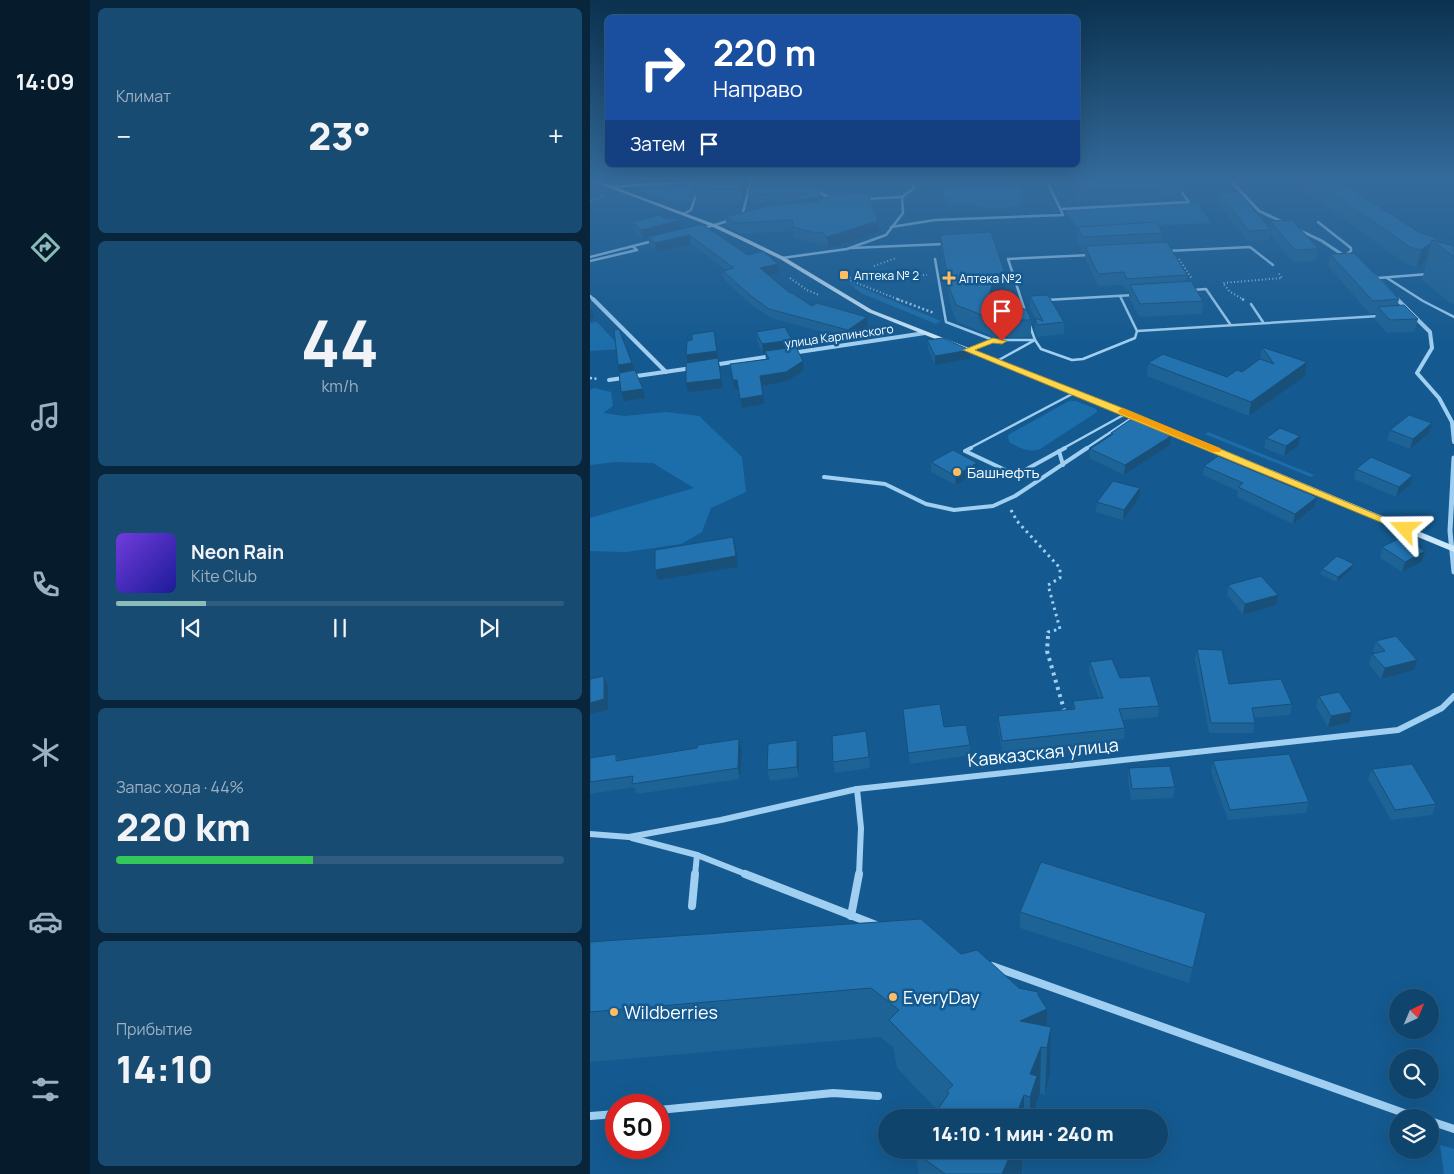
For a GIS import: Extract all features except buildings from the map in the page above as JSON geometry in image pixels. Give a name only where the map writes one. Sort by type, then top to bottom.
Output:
[{"type":"main road","points":[[735,236],[782,258],[870,311],[1135,416],[1453,549]]},
{"type":"street","points":[[1311,236],[1351,260]]},
{"type":"street","points":[[1371,273],[1430,332],[1432,348],[1417,373],[1439,398],[1448,414],[1452,422],[1454,442]]},
{"type":"street","points":[[590,296],[666,372]]},
{"type":"street","name":"улица Карпинского","points":[[791,354],[925,333]]},
{"type":"street","name":"улица Карпинского","points":[[704,366],[781,355]]},
{"type":"street","points":[[609,380],[695,368]]},
{"type":"street","points":[[1454,458],[1451,485],[1454,572]]},
{"type":"street","name":"Кавказская улица","points":[[630,837],[721,820],[857,789],[1398,730],[1442,708],[1454,696]]},
{"type":"street","points":[[851,916],[859,878],[861,828],[857,789]]},
{"type":"street","name":"Кавказская улица","points":[[590,834],[630,837],[697,855],[888,929]]},
{"type":"street","points":[[692,906],[697,855]]},
{"type":"street","points":[[981,962],[1393,1109]]},
{"type":"street","points":[[670,1109],[834,1092],[878,1096]]},
{"type":"street","points":[[590,1116],[605,1115]]},
{"type":"street","points":[[1439,1124],[1454,1129]]},
{"type":"lane","points":[[847,248],[884,236]]},
{"type":"lane","points":[[1335,236],[1351,248],[1351,251],[1344,256]]},
{"type":"lane","points":[[590,257],[660,239]]},
{"type":"lane","points":[[782,258],[847,248],[951,244]]},
{"type":"lane","points":[[590,262],[637,250],[632,246]]},
{"type":"lane","points":[[1163,251],[1250,246],[1273,265]]},
{"type":"lane","points":[[1095,254],[1008,259],[1035,340],[1041,349],[1072,360],[1083,359],[1135,338],[1137,331],[1120,296]]},
{"type":"lane","points":[[935,259],[947,318],[946,322],[993,340],[1035,340]]},
{"type":"lane","points":[[1378,278],[1432,274]]},
{"type":"lane","points":[[1386,277],[1454,319]]},
{"type":"lane","points":[[1190,291],[1206,290],[1230,324]]},
{"type":"lane","points":[[1041,300],[1140,294]]},
{"type":"lane","points":[[1022,301],[1032,301]]},
{"type":"lane","points":[[1251,304],[1262,322]]},
{"type":"lane","points":[[1404,315],[1414,314]]},
{"type":"lane","points":[[1137,331],[1385,316]]},
{"type":"lane","points":[[968,350],[993,340]]},
{"type":"lane","points":[[997,361],[1035,340]]},
{"type":"lane","points":[[1076,392],[965,451],[1016,475],[1127,413]]},
{"type":"lane","points":[[824,477],[886,484],[926,504],[954,510],[993,506],[1062,465],[1135,416]]},
{"type":"lane","points":[[1059,451],[1062,465]]},
{"type":"path","points":[[1163,251],[1178,258],[1195,284]]},
{"type":"path","points":[[1251,304],[1229,291],[1223,283],[1282,278],[1273,265]]},
{"type":"path","points":[[938,274],[844,278],[947,318]]},
{"type":"path","points":[[1006,500],[1016,521],[1060,568],[1060,578],[1048,585],[1060,629],[1048,632],[1047,651],[1066,717]]},
{"type":"path","points":[[1072,736],[1080,765]]},
{"type":"shaded area","points":[[848,282],[941,321],[936,324],[861,293]]},
{"type":"shaded area","points":[[597,322],[622,349],[590,351],[590,323]]},
{"type":"shaded area","points":[[594,388],[611,392],[613,406],[603,413],[624,416],[666,412],[699,416],[742,457],[746,492],[711,508],[702,532],[681,544],[626,552],[590,551],[590,518],[694,488],[653,463],[615,462],[590,465],[590,390]]},
{"type":"shaded area","points":[[1069,401],[1076,401],[1096,409],[1097,412],[1040,449],[1028,450],[1009,442],[1008,435]]},
{"type":"shaded area","points":[[1208,432],[1314,475],[1311,477],[1205,434]]},
{"type":"shaded area","points":[[1440,1145],[1454,1149],[1454,1174],[1444,1174]]},
{"type":"slow traffic","points":[[1122,411],[1216,450]]},
{"type":"place","name":"Аптека № 2","points":[[844,275]]},
{"type":"place","name":"Аптека №2","points":[[949,278]]},
{"type":"place","name":"Башнефть","points":[[957,472]]},
{"type":"place","name":"EveryDay","points":[[893,997]]},
{"type":"place","name":"Wildberries","points":[[614,1012]]},
{"type":"route","points":[[1002,341],[993,340],[968,350],[1127,413],[1405,529]]}]
